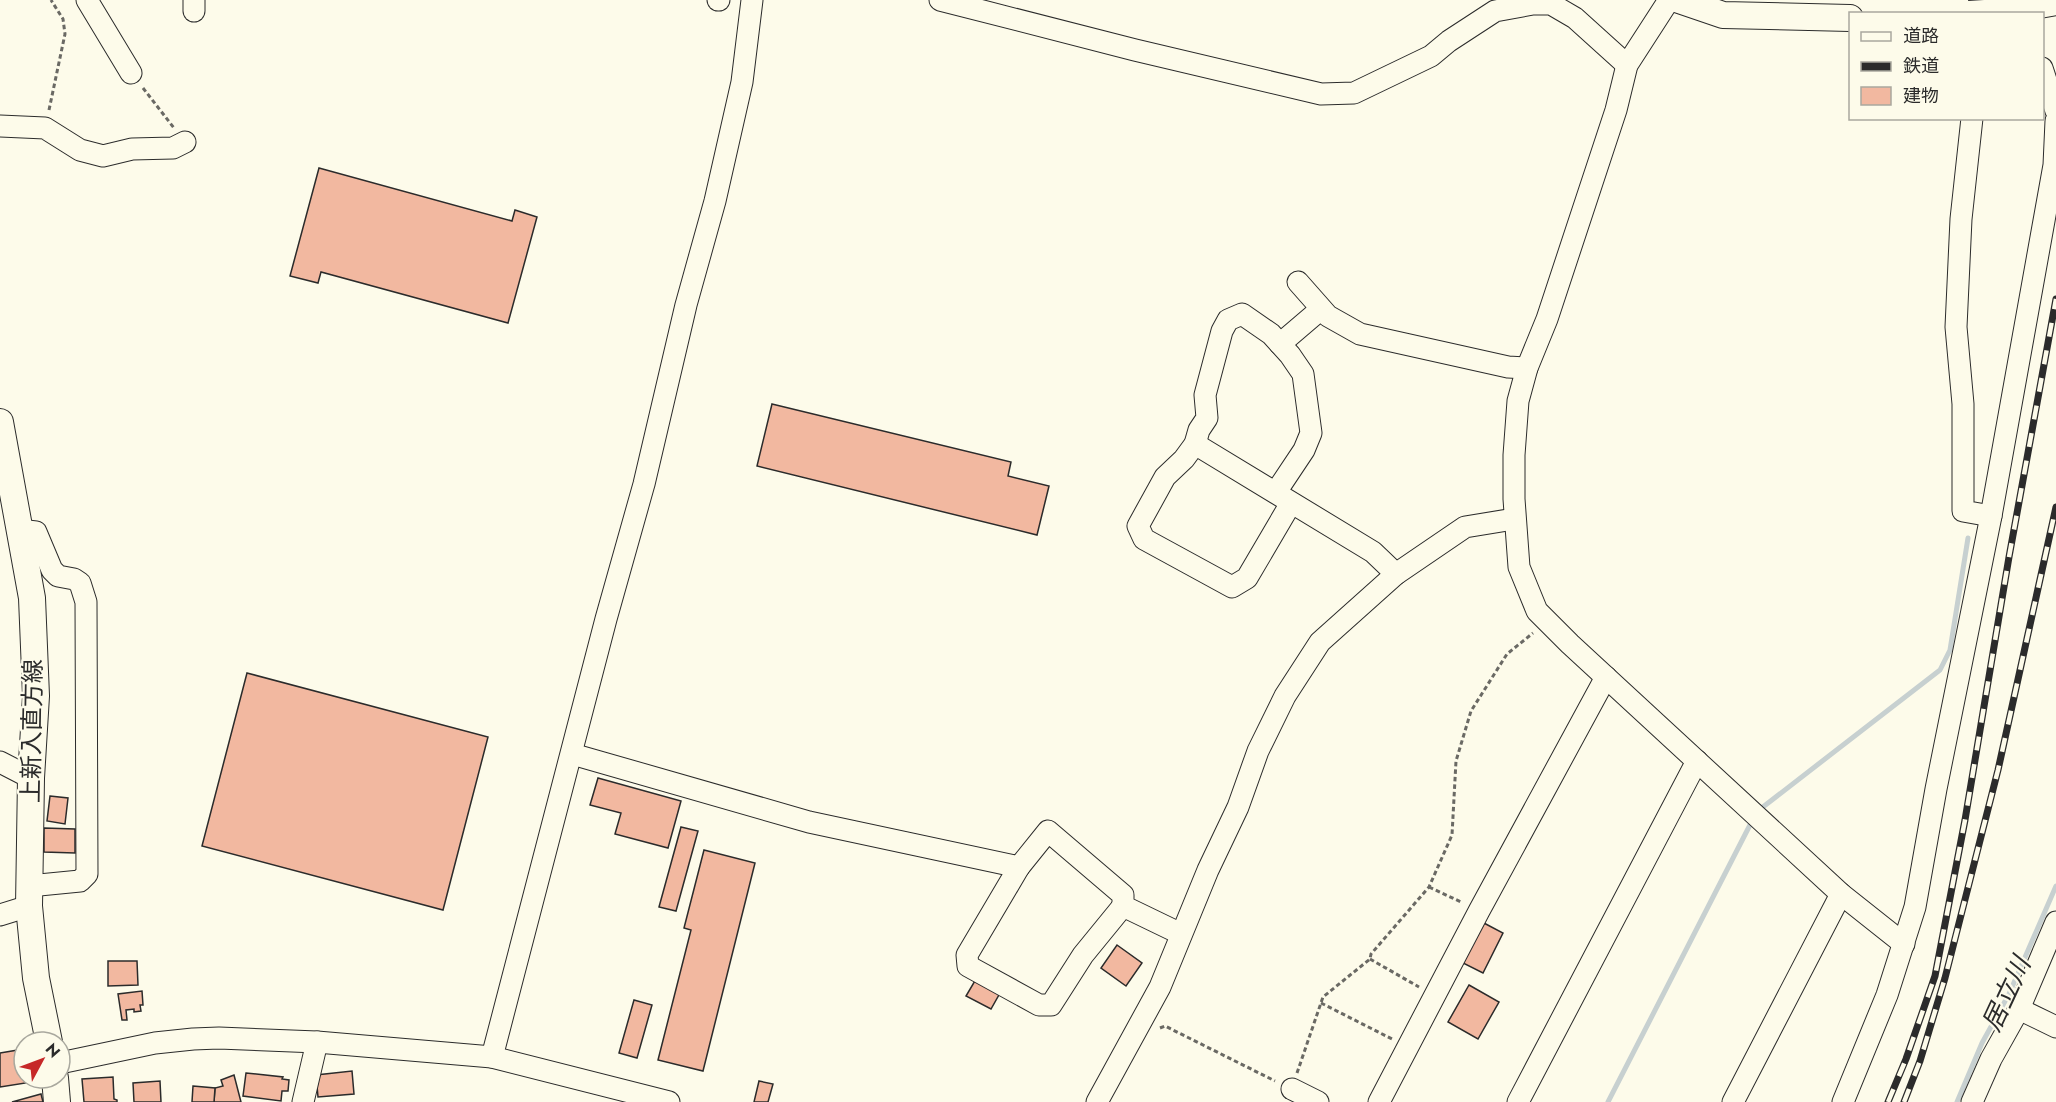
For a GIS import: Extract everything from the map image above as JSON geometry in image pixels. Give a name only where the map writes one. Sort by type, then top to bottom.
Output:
[{"type":"main road","points":[[1679,0],[1723,15],[1849,18]]},
{"type":"main road","points":[[2001,12],[2056,2]]},
{"type":"main road","name":"上新入直方線","points":[[0,422],[32,598],[36,696],[31,778],[29,896],[36,978],[47,1030]]},
{"type":"street","points":[[87,0],[131,72]]},
{"type":"street","points":[[492,1057],[644,484],[686,305],[715,201],[742,82],[752,0]]},
{"type":"street","points":[[940,0],[1146,53],[1321,94],[1354,93],[1384,79],[1431,56],[1449,41],[1495,11],[1550,2],[1575,18],[1627,65]]},
{"type":"street","points":[[1669,0],[1627,65],[1616,110],[1558,286],[1527,368],[1518,401],[1514,455],[1514,519],[1519,567],[1537,611],[1549,623],[1841,894],[1904,944]]},
{"type":"street","points":[[1995,0],[2004,12]]},
{"type":"street","points":[[2044,71],[2056,111]]},
{"type":"street","points":[[1972,120],[1960,219],[1956,327],[1963,404],[1963,511],[1991,516]]},
{"type":"street","points":[[1843,1102],[1887,995],[1915,907],[1936,789],[1991,516],[2054,165],[2056,121]]},
{"type":"street","points":[[0,126],[45,128],[80,150],[103,156],[132,149],[173,148],[185,142]]},
{"type":"street","points":[[1298,282],[1328,316],[1360,333],[1508,367],[1527,368]]},
{"type":"street","points":[[1280,344],[1321,309]]},
{"type":"street","points":[[1242,314],[1271,334],[1303,374],[1311,433],[1247,578],[1232,587],[1144,539],[1138,526],[1165,477],[1184,459],[1195,444],[1199,430],[1207,417],[1205,395],[1222,331],[1228,320],[1242,314]]},
{"type":"street","points":[[1195,444],[1373,552],[1396,574]]},
{"type":"street","points":[[1097,1102],[1160,987],[1208,870],[1238,807],[1258,751],[1285,696],[1320,642],[1396,574],[1465,527],[1514,519]]},
{"type":"street","points":[[0,915],[29,896],[80,881],[87,874],[86,602],[80,584],[74,579],[58,576],[52,570],[36,532],[19,530]]},
{"type":"street","points":[[1379,1102],[1434,995],[1606,677]]},
{"type":"street","points":[[572,754],[809,822],[1019,867]]},
{"type":"street","points":[[1518,1102],[1697,761]]},
{"type":"street","points":[[0,762],[31,778]]},
{"type":"street","points":[[1048,831],[1123,896],[1123,906],[1083,955],[1051,1005],[1039,1005],[968,966],[967,955],[1019,867],[1048,831]]},
{"type":"street","points":[[1733,1102],[1841,894]]},
{"type":"street","points":[[1123,906],[1181,934]]},
{"type":"street","points":[[1971,1102],[1991,1059],[2019,1009],[2056,922]]},
{"type":"street","points":[[2019,1009],[2056,1027]]},
{"type":"street","points":[[72,1060],[155,1043],[193,1039],[317,1042],[492,1057],[669,1102]]},
{"type":"street","points":[[303,1102],[317,1042]]},
{"type":"street","points":[[1292,1089],[1318,1102]]},
{"type":"path","points":[[45,128],[65,34],[63,19],[51,0]]},
{"type":"path","points":[[131,72],[185,142]]},
{"type":"path","points":[[1165,1026],[1292,1089],[1323,997],[1370,959],[1371,954],[1430,887],[1452,835],[1456,761],[1471,711],[1507,654],[1524,639],[1549,623]]},
{"type":"path","points":[[1430,887],[1479,911]]},
{"type":"path","points":[[1370,959],[1434,995]]},
{"type":"path","points":[[1321,1003],[1407,1047]]},
{"type":"building","points":[[319,168],[512,221],[515,210],[537,217],[508,323],[321,272],[318,283],[290,276]]},
{"type":"building","points":[[772,404],[1011,462],[1008,476],[1049,486],[1037,535],[757,466]]},
{"type":"building","points":[[247,673],[488,737],[443,910],[202,846]]},
{"type":"building","points":[[598,778],[681,801],[668,848],[615,834],[621,813],[590,805]]},
{"type":"building","points":[[50,796],[68,798],[65,824],[47,821]]},
{"type":"building","points":[[681,827],[698,831],[676,911],[659,907]]},
{"type":"building","points":[[44,828],[75,829],[75,853],[44,852]]},
{"type":"building","points":[[704,850],[755,863],[703,1071],[658,1060],[691,930],[684,928]]},
{"type":"building","points":[[1482,922],[1503,933],[1483,973],[1461,962]]},
{"type":"building","points":[[1117,945],[1142,963],[1126,986],[1101,968]]},
{"type":"building","points":[[108,961],[137,961],[138,985],[108,986]]},
{"type":"building","points":[[976,979],[1000,993],[991,1009],[966,996]]},
{"type":"building","points":[[1469,985],[1499,1002],[1478,1039],[1448,1022]]},
{"type":"building","points":[[142,991],[141,1011],[126,1010],[127,1020],[122,1020],[118,994]]},
{"type":"building","points":[[634,1000],[652,1005],[637,1058],[619,1053]]},
{"type":"building","points":[[12,1051],[12,1085],[0,1087],[0,1053]]},
{"type":"building","points":[[352,1071],[354,1094],[318,1097],[316,1075]]},
{"type":"building","points":[[246,1073],[283,1077],[282,1079],[289,1080],[288,1091],[282,1091],[281,1101],[243,1096]]},
{"type":"building","points":[[234,1075],[241,1102],[214,1102],[215,1088],[223,1086],[221,1080]]},
{"type":"building","points":[[113,1077],[114,1099],[117,1102],[84,1102],[82,1079]]},
{"type":"building","points":[[160,1081],[161,1102],[134,1102],[133,1083]]},
{"type":"building","points":[[759,1081],[773,1084],[768,1102],[754,1102]]},
{"type":"building","points":[[193,1086],[215,1088],[214,1102],[192,1102]]},
{"type":"building","points":[[41,1094],[43,1102],[12,1102]]},
{"type":"waterway","points":[[1759,810],[1940,670],[1950,650],[1968,538]]},
{"type":"waterway","points":[[1608,1102],[1752,821]]},
{"type":"waterway","name":"居立川","points":[[1957,1102],[1982,1043],[2009,994],[2056,886]]},
{"type":"railway","points":[[1888,1102],[1906,1059],[1935,976],[1965,820],[2009,557],[2056,299]]},
{"type":"railway","points":[[1904,1102],[1920,1061],[1945,978],[1998,770],[2056,507]]}]
